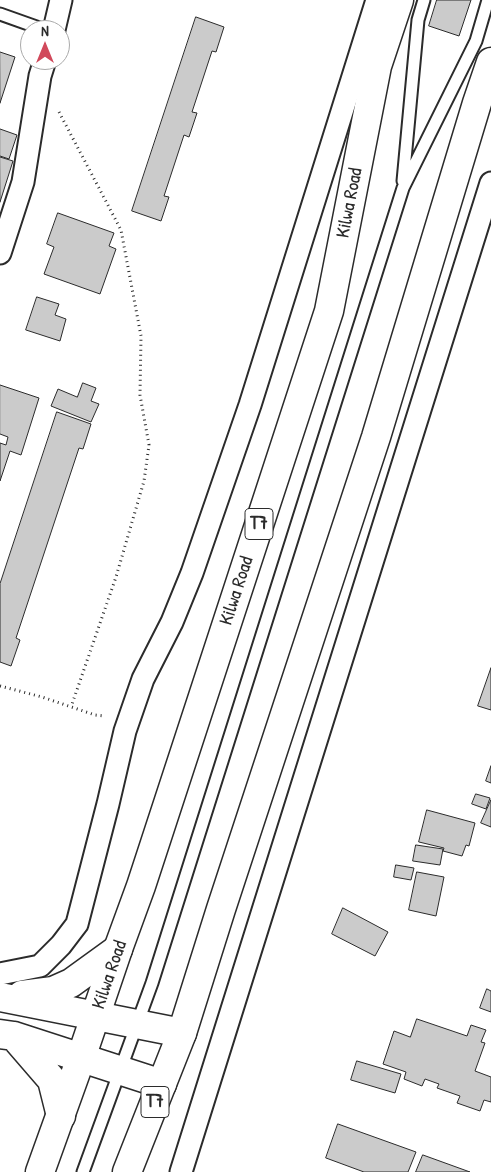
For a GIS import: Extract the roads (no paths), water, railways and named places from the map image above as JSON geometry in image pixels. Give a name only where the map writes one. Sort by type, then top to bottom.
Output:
[{"type":"main road","name":"Kilwa Road","points":[[40,1172],[82,1058],[144,877],[329,311],[377,66],[399,0]]},
{"type":"main road","name":"T7","points":[[127,1172],[182,1033],[376,437],[491,62]]},
{"type":"main road","points":[[0,997],[53,991],[71,983],[118,949]]},
{"type":"main road","points":[[0,997],[182,1033]]},
{"type":"main road","points":[[7,1035],[162,1084]]},
{"type":"main road","points":[[7,1035],[52,1080],[61,1116]]},
{"type":"street","points":[[57,20],[62,0]]},
{"type":"street","points":[[0,974],[40,966],[61,945],[77,924],[130,719],[143,679],[172,622],[192,573],[250,405],[377,0]]},
{"type":"street","points":[[0,253],[23,182],[43,70]]},
{"type":"street","points":[[181,1172],[491,183]]},
{"type":"lane","points":[[403,188],[418,20],[424,0]]},
{"type":"lane","points":[[83,1172],[152,983],[403,188],[476,41],[488,0]]},
{"type":"lane","points":[[0,14],[20,21]]}]
